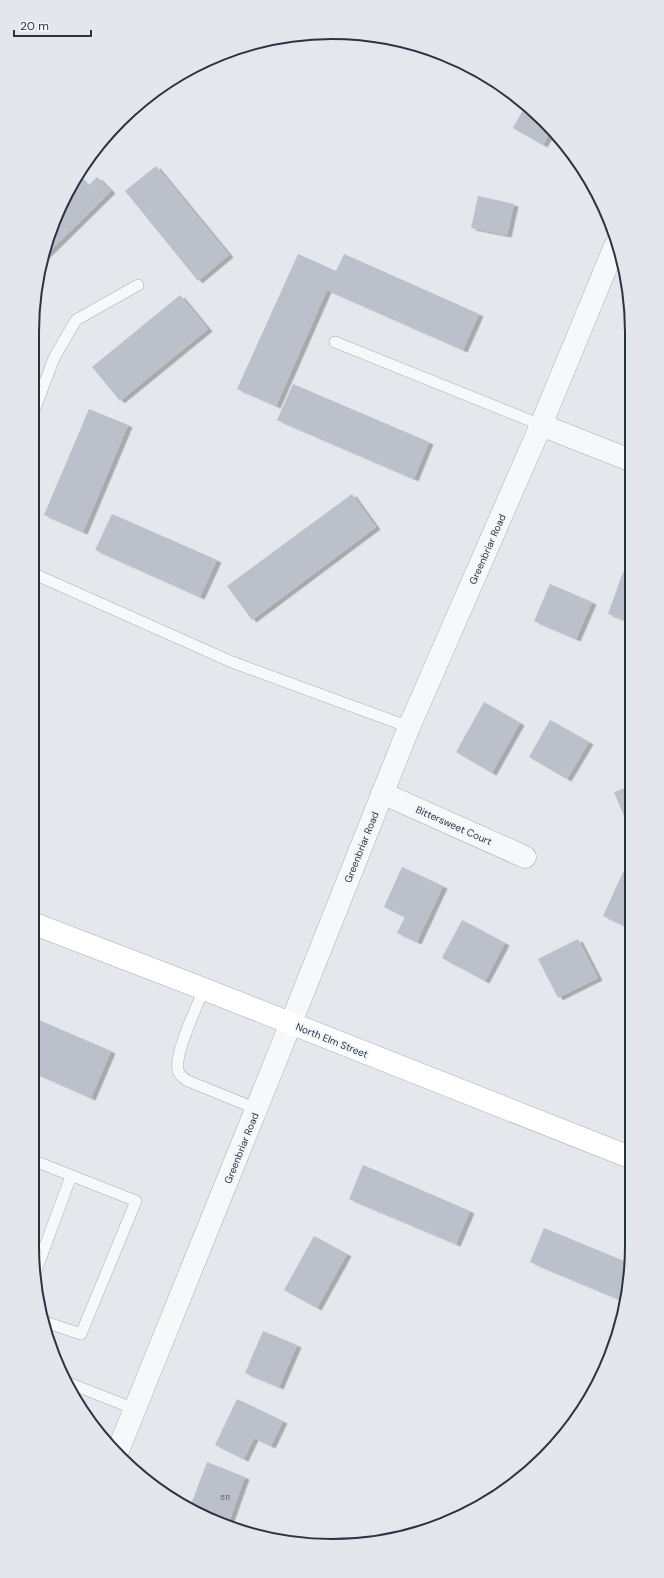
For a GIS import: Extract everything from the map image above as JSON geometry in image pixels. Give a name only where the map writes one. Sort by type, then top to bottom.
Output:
[{"type":"main road","name":"North Elm Street","points":[[39,929],[204,989],[625,1155]]},
{"type":"street","name":"Greenbriar Road","points":[[119,1447],[257,1109],[409,727],[541,425],[613,250]]},
{"type":"street","points":[[541,425],[625,458]]},
{"type":"street","name":"Bittersweet Court","points":[[382,793],[525,857]]},
{"type":"lane","points":[[39,398],[54,358],[76,320],[138,285]]},
{"type":"lane","points":[[335,342],[541,425]]},
{"type":"lane","points":[[39,576],[232,662],[409,727]]},
{"type":"lane","points":[[204,989],[177,1058],[178,1070],[182,1078],[188,1081],[257,1109]]},
{"type":"lane","points":[[39,1163],[136,1201],[81,1334],[50,1324]]},
{"type":"lane","points":[[40,1260],[71,1176]]},
{"type":"lane","points":[[74,1385],[135,1409]]},
{"type":"building","points":[[523,110],[548,135],[543,145],[513,128]]},
{"type":"building","points":[[156,166],[229,255],[198,281],[125,191]]},
{"type":"building","points":[[97,177],[111,191],[51,250],[61,220],[81,179],[88,186]]},
{"type":"building","points":[[478,196],[514,204],[507,235],[471,228]]},
{"type":"building","points":[[298,254],[336,271],[344,254],[479,314],[463,350],[327,290],[276,406],[237,389]]},
{"type":"building","points":[[180,295],[208,329],[120,401],[92,367]]},
{"type":"building","points":[[293,384],[429,442],[414,479],[277,420]]},
{"type":"building","points":[[89,409],[128,425],[83,532],[44,515]]},
{"type":"building","points":[[352,494],[376,527],[252,620],[227,586]]},
{"type":"building","points":[[112,514],[217,560],[200,597],[95,550]]},
{"type":"building","points":[[623,572],[625,573],[625,620],[608,614]]},
{"type":"building","points":[[550,584],[592,602],[576,639],[534,621]]},
{"type":"building","points":[[484,702],[520,723],[492,773],[456,752]]},
{"type":"building","points":[[550,720],[589,742],[567,779],[529,757]]},
{"type":"building","points":[[625,788],[625,819],[614,792]]},
{"type":"building","points":[[402,867],[443,886],[417,942],[397,933],[405,917],[384,907]]},
{"type":"building","points":[[623,872],[625,873],[625,926],[603,916]]},
{"type":"building","points":[[462,920],[505,943],[485,981],[442,958]]},
{"type":"building","points":[[578,939],[598,978],[558,998],[538,959]]},
{"type":"building","points":[[39,1020],[111,1051],[91,1098],[39,1075]]},
{"type":"building","points":[[363,1165],[470,1211],[456,1244],[349,1199]]},
{"type":"building","points":[[544,1228],[624,1261],[620,1300],[530,1262]]},
{"type":"building","points":[[314,1236],[347,1254],[317,1308],[284,1290]]},
{"type":"building","points":[[263,1331],[297,1345],[279,1387],[245,1373]]},
{"type":"building","points":[[237,1399],[283,1421],[271,1446],[254,1438],[244,1459],[215,1445]]},
{"type":"building","points":[[207,1462],[245,1477],[230,1520],[191,1503]]}]
